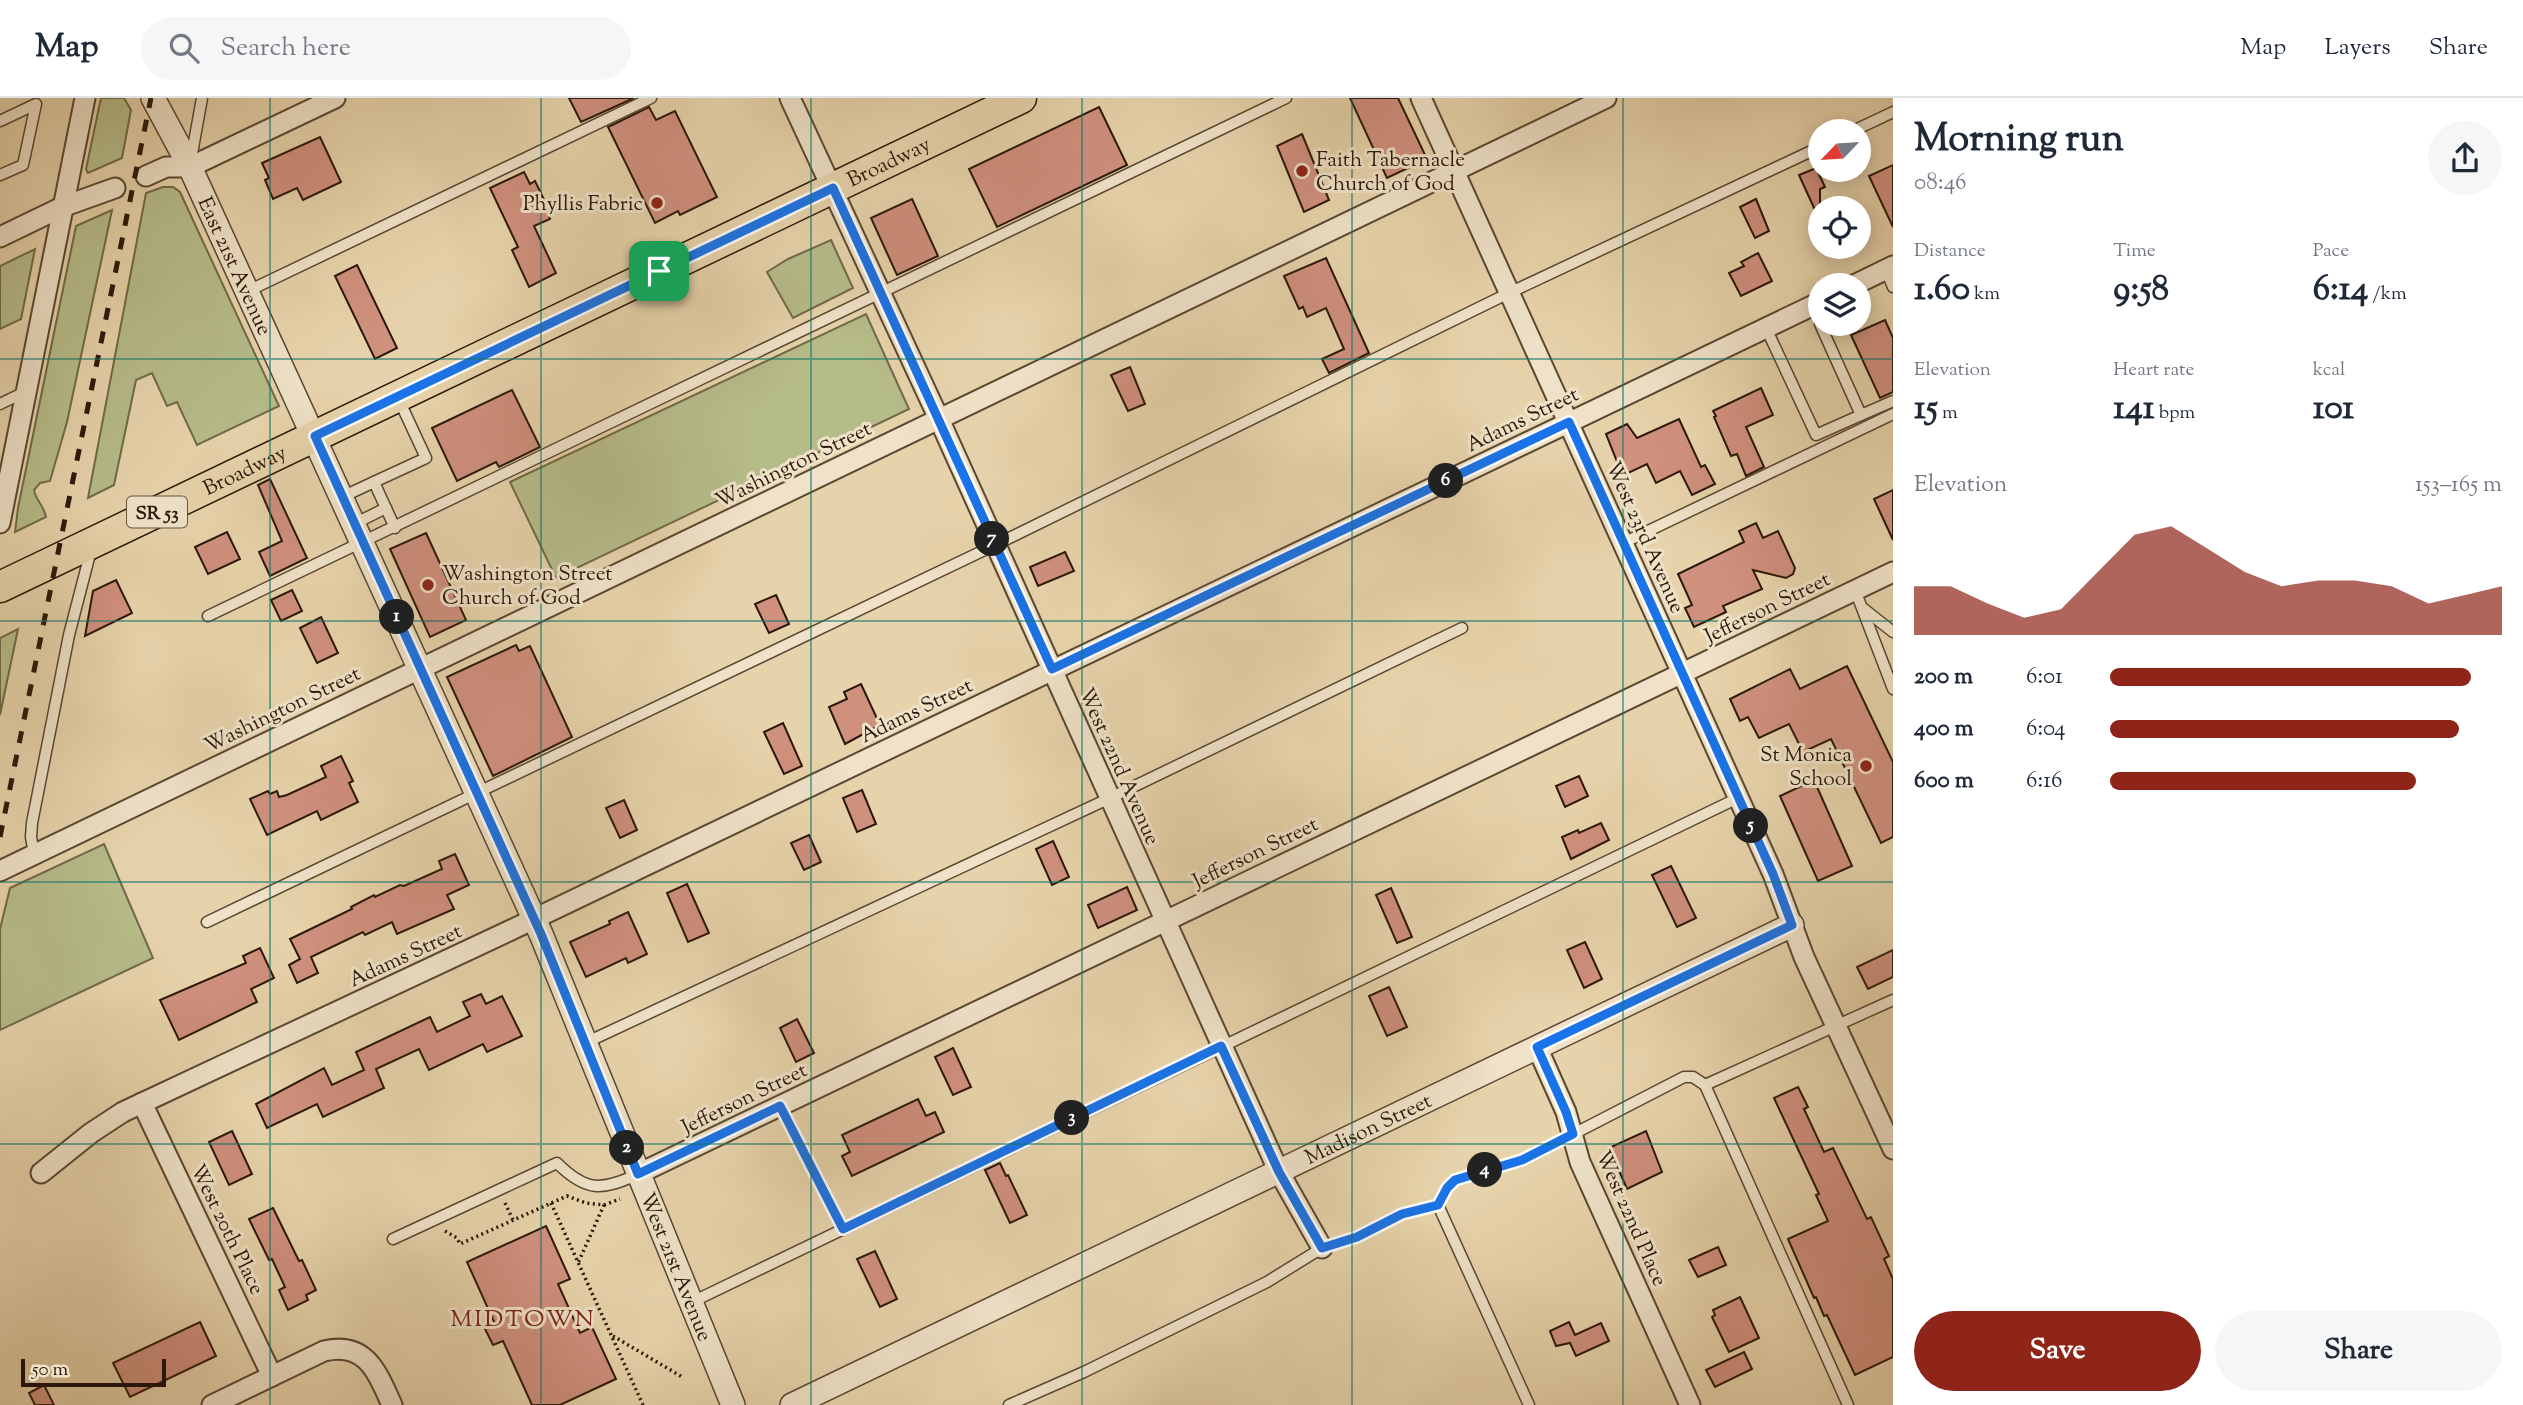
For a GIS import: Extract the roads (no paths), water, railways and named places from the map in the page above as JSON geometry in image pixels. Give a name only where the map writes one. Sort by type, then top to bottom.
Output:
[{"type":"main road","name":"Broadway","points":[[0,587],[1021,98]]},
{"type":"street","points":[[0,523],[5,476],[28,391],[85,98]]},
{"type":"street","name":"East 21st Avenue","points":[[153,98],[190,167],[315,436]]},
{"type":"street","points":[[146,176],[166,167],[190,167],[335,98]]},
{"type":"street","name":"West 22nd Avenue","points":[[790,98],[939,419],[1279,1172],[1322,1248]]},
{"type":"street","name":"West 23rd Avenue","points":[[1422,98],[1773,874],[1836,1026],[1893,1149]]},
{"type":"street","name":"Washington Street","points":[[0,871],[1606,98]]},
{"type":"street","points":[[0,237],[62,207],[115,188]]},
{"type":"street","points":[[1871,280],[1890,274]]},
{"type":"street","name":"Adams Street","points":[[41,1173],[91,1133],[142,1103],[534,919],[1766,328],[1808,317]]},
{"type":"street","name":"West 21st Avenue","points":[[315,436],[534,919],[733,1405]]},
{"type":"street","name":"Jefferson Street","points":[[638,1174],[1893,572]]},
{"type":"street","name":"Madison Street","points":[[792,1405],[1792,925]]},
{"type":"street","name":"West 22nd Place","points":[[1537,1047],[1566,1112],[1580,1162],[1690,1405]]},
{"type":"street","name":"West 20th Place","points":[[142,1103],[272,1376]]},
{"type":"street","points":[[212,1405],[324,1351],[337,1348],[350,1349],[371,1365],[391,1405]]},
{"type":"lane","points":[[190,167],[202,98]]},
{"type":"lane","points":[[248,290],[651,98]]},
{"type":"lane","points":[[358,534],[395,528],[1286,98]]},
{"type":"lane","points":[[0,121],[36,104],[23,164],[0,175]]},
{"type":"lane","points":[[1871,122],[1893,112]]},
{"type":"lane","points":[[207,922],[995,545],[1511,292],[1808,153]]},
{"type":"lane","points":[[1766,328],[1816,436],[1893,401]]},
{"type":"lane","points":[[1827,336],[1861,415]]},
{"type":"lane","points":[[0,404],[28,391]]},
{"type":"lane","points":[[342,497],[426,458],[397,397]]},
{"type":"lane","points":[[1623,543],[1893,414]]},
{"type":"lane","points":[[374,482],[395,528]]},
{"type":"lane","points":[[208,616],[358,534],[386,509]]},
{"type":"lane","points":[[34,854],[32,823],[69,635],[92,543]]},
{"type":"lane","points":[[1855,590],[1893,690]]},
{"type":"lane","points":[[1864,609],[1893,632]]},
{"type":"lane","points":[[585,1043],[1110,798],[1462,628]]},
{"type":"lane","points":[[690,1303],[1738,798]]},
{"type":"lane","points":[[1705,1085],[1893,1000]]},
{"type":"lane","points":[[1009,1405],[1084,1372],[1267,1282],[1322,1248],[1357,1237],[1402,1214],[1438,1205],[1447,1188],[1455,1180],[1522,1160],[1684,1077],[1693,1077],[1705,1085],[1848,1405]]},
{"type":"lane","points":[[780,1106],[843,1229]]},
{"type":"lane","points":[[393,1240],[557,1163],[577,1180],[597,1187],[609,1187],[638,1174]]},
{"type":"lane","points":[[1438,1205],[1529,1405]]},
{"type":"railway","points":[[0,837],[151,98]]},
{"type":"place","name":"Faith Tabernacle Church of God","points":[[1302,171]]},
{"type":"place","name":"Phyllis Fabric","points":[[657,203]]},
{"type":"place","name":"Washington Street Church of God","points":[[428,585]]},
{"type":"place","name":"St Monica School","points":[[1866,766]]},
{"type":"district","name":"MIDTOWN","points":[[523,1318]]}]
